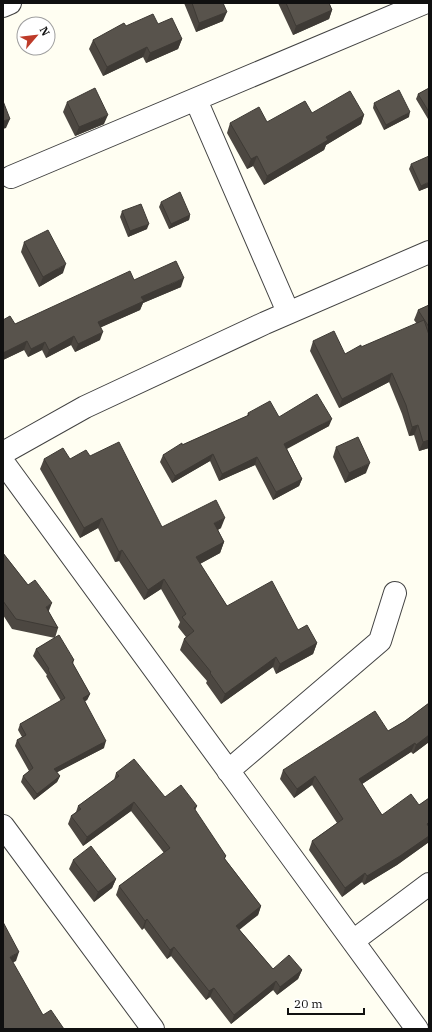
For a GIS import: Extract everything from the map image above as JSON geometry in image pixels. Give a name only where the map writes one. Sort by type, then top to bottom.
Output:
[{"type":"street","points":[[3,6],[10,3]]},
{"type":"street","points":[[11,177],[424,3]]},
{"type":"street","points":[[196,100],[288,312]]},
{"type":"street","points":[[3,453],[85,406],[288,312],[429,252]]},
{"type":"street","points":[[3,462],[417,1029]]},
{"type":"street","points":[[228,770],[380,641],[395,593]]},
{"type":"street","points":[[3,826],[153,1029]]},
{"type":"street","points":[[353,941],[429,884]]},
{"type":"building","points":[[192,3],[223,3],[227,12],[199,23]]},
{"type":"building","points":[[286,3],[329,3],[332,10],[296,26]]},
{"type":"building","points":[[153,14],[158,24],[172,18],[182,39],[150,53],[147,47],[107,67],[93,40],[124,23],[126,26]]},
{"type":"building","points":[[95,88],[108,115],[79,127],[67,102]]},
{"type":"building","points":[[429,88],[429,112],[418,94]]},
{"type":"building","points":[[399,90],[410,112],[386,125],[374,103]]},
{"type":"building","points":[[350,91],[364,115],[326,137],[328,140],[267,176],[257,156],[251,159],[230,123],[259,107],[267,122],[305,101],[312,113]]},
{"type":"building","points":[[3,101],[10,119],[3,121]]},
{"type":"building","points":[[429,156],[429,182],[421,186],[411,164]]},
{"type":"building","points":[[180,192],[190,215],[171,224],[161,202]]},
{"type":"building","points":[[141,204],[149,224],[130,231],[122,211]]},
{"type":"building","points":[[48,230],[66,264],[43,277],[24,242]]},
{"type":"building","points":[[176,261],[184,278],[141,297],[144,301],[98,322],[103,332],[78,344],[74,336],[49,350],[45,342],[31,349],[27,341],[3,353],[3,320],[10,316],[15,324],[130,271],[134,280]]},
{"type":"building","points":[[429,305],[429,327],[418,310]]},
{"type":"building","points":[[424,320],[429,335],[429,440],[423,442],[418,425],[412,427],[406,405],[392,373],[342,399],[313,341],[334,331],[345,354],[361,345],[361,347]]},
{"type":"building","points":[[317,394],[332,419],[284,444],[302,479],[276,492],[257,457],[222,474],[213,454],[175,476],[163,455],[182,443],[182,445],[249,415],[248,413],[270,401],[279,417]]},
{"type":"building","points":[[358,437],[370,463],[349,473],[336,447]]},
{"type":"building","points":[[119,442],[162,527],[216,500],[225,518],[214,523],[224,542],[196,557],[227,606],[272,581],[298,630],[307,625],[317,643],[280,664],[276,657],[225,694],[210,673],[211,672],[184,639],[194,631],[182,617],[186,614],[164,579],[148,590],[122,550],[119,552],[102,518],[84,528],[44,459],[63,448],[70,459],[86,450],[90,456]]},
{"type":"building","points":[[3,553],[28,585],[35,580],[52,603],[46,607],[58,628],[16,619],[3,601]]},
{"type":"building","points":[[59,635],[74,660],[72,662],[90,694],[83,698],[106,741],[54,769],[60,776],[37,794],[23,776],[33,768],[17,740],[26,735],[20,724],[65,698],[36,649]]},
{"type":"building","points":[[429,703],[429,735],[416,745],[415,743],[359,779],[382,815],[411,794],[419,805],[429,798],[429,822],[427,824],[429,827],[429,836],[367,876],[365,873],[345,888],[312,841],[343,819],[315,776],[297,789],[283,770],[375,711],[388,731],[405,721]]},
{"type":"building","points":[[134,759],[165,797],[181,785],[197,806],[194,808],[226,856],[224,858],[261,906],[236,926],[273,969],[289,955],[302,970],[280,987],[276,981],[234,1015],[214,988],[209,991],[174,947],[170,950],[147,919],[145,921],[119,886],[170,848],[134,802],[87,837],[71,816],[81,809],[78,806],[119,776],[116,773]]},
{"type":"building","points":[[91,846],[116,879],[98,892],[73,860]]},
{"type":"building","points":[[3,922],[19,952],[10,957],[43,1015],[51,1010],[64,1029],[3,1029]]}]
